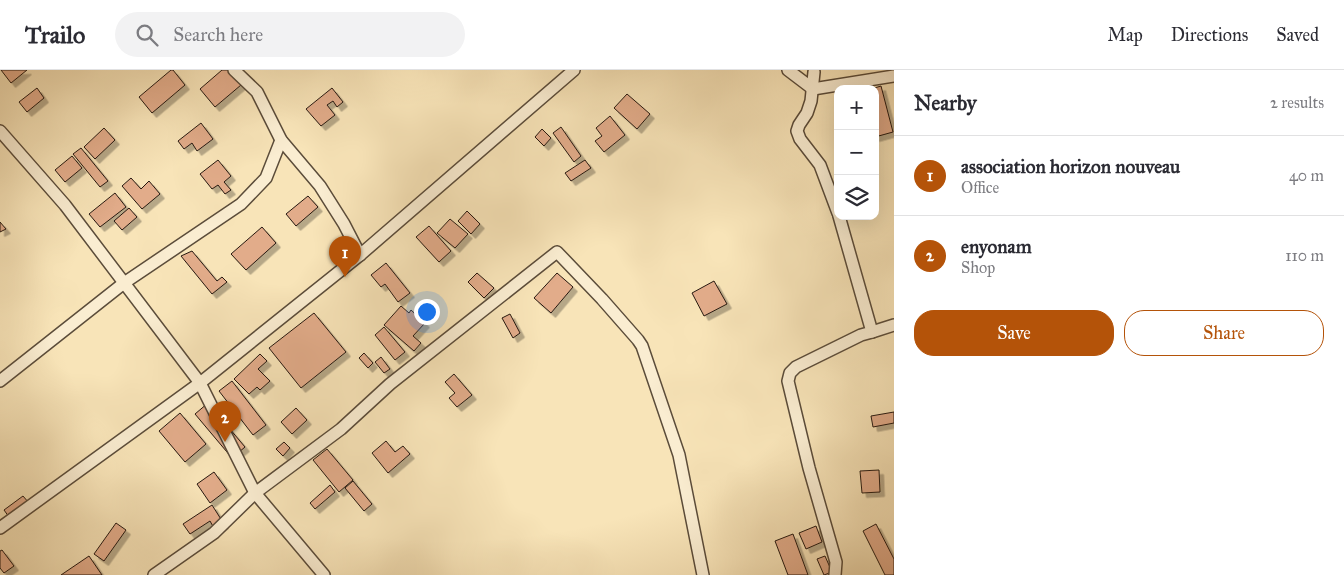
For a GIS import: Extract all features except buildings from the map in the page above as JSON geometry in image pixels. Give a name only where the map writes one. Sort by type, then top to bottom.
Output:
[{"type":"street","points":[[234,70],[257,92],[281,140],[320,186],[360,254]]},
{"type":"street","points":[[0,528],[200,383],[360,254],[574,70]]},
{"type":"street","points":[[788,70],[813,89],[894,76]]},
{"type":"street","points":[[814,72],[811,100],[807,113],[797,131],[820,166],[834,204]]},
{"type":"street","points":[[0,131],[65,205],[200,383],[255,493],[324,575]]},
{"type":"street","points":[[0,381],[124,283],[241,204],[266,178],[281,140]]},
{"type":"street","points":[[839,220],[872,332]]},
{"type":"street","points":[[154,575],[214,533],[255,493],[341,429],[390,384],[557,252],[602,299],[642,346],[679,455],[703,575]]},
{"type":"street","points":[[835,575],[836,562],[809,468],[788,381],[790,373],[796,368],[861,335],[894,325]]},
{"type":"place","name":"association horizon nouveau","points":[[345,277]]},
{"type":"place","name":"enyonam","points":[[225,442]]}]
